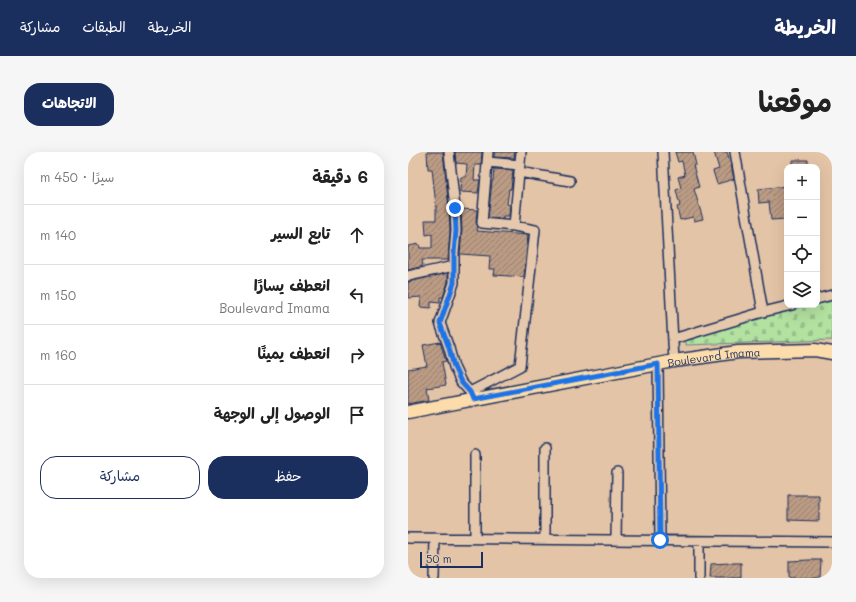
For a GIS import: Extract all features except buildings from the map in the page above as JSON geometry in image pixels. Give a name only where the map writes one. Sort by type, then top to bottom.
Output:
[{"type":"main road","name":"Boulevard Imama","points":[[408,412],[471,396],[674,361],[738,352],[815,350],[832,353]]},
{"type":"street","points":[[449,152],[456,231],[454,283],[440,323],[454,367],[461,382],[471,396],[520,366],[536,230],[482,223],[488,152]]},
{"type":"street","points":[[514,226],[521,152]]},
{"type":"street","points":[[663,152],[674,361]]},
{"type":"street","points":[[735,152],[763,312]]},
{"type":"street","points":[[487,162],[519,168],[570,181]]},
{"type":"street","points":[[408,276],[454,266]]},
{"type":"street","points":[[820,298],[832,295]]},
{"type":"street","points":[[673,339],[784,307]]},
{"type":"street","points":[[658,364],[660,540]]},
{"type":"street","points":[[545,448],[545,539]]},
{"type":"street","points":[[475,455],[475,538]]},
{"type":"street","points":[[616,540],[617,473]]},
{"type":"street","points":[[408,538],[832,542]]},
{"type":"street","points":[[434,578],[435,538]]},
{"type":"street","points":[[699,541],[699,578]]},
{"type":"green space","points":[[832,299],[832,340],[686,345],[686,341],[701,335],[746,321],[797,308],[820,308],[820,302]]},
{"type":"route","points":[[455,208],[456,231],[454,283],[440,323],[454,367],[461,382],[470,392],[473,399],[658,364],[660,540]]}]
